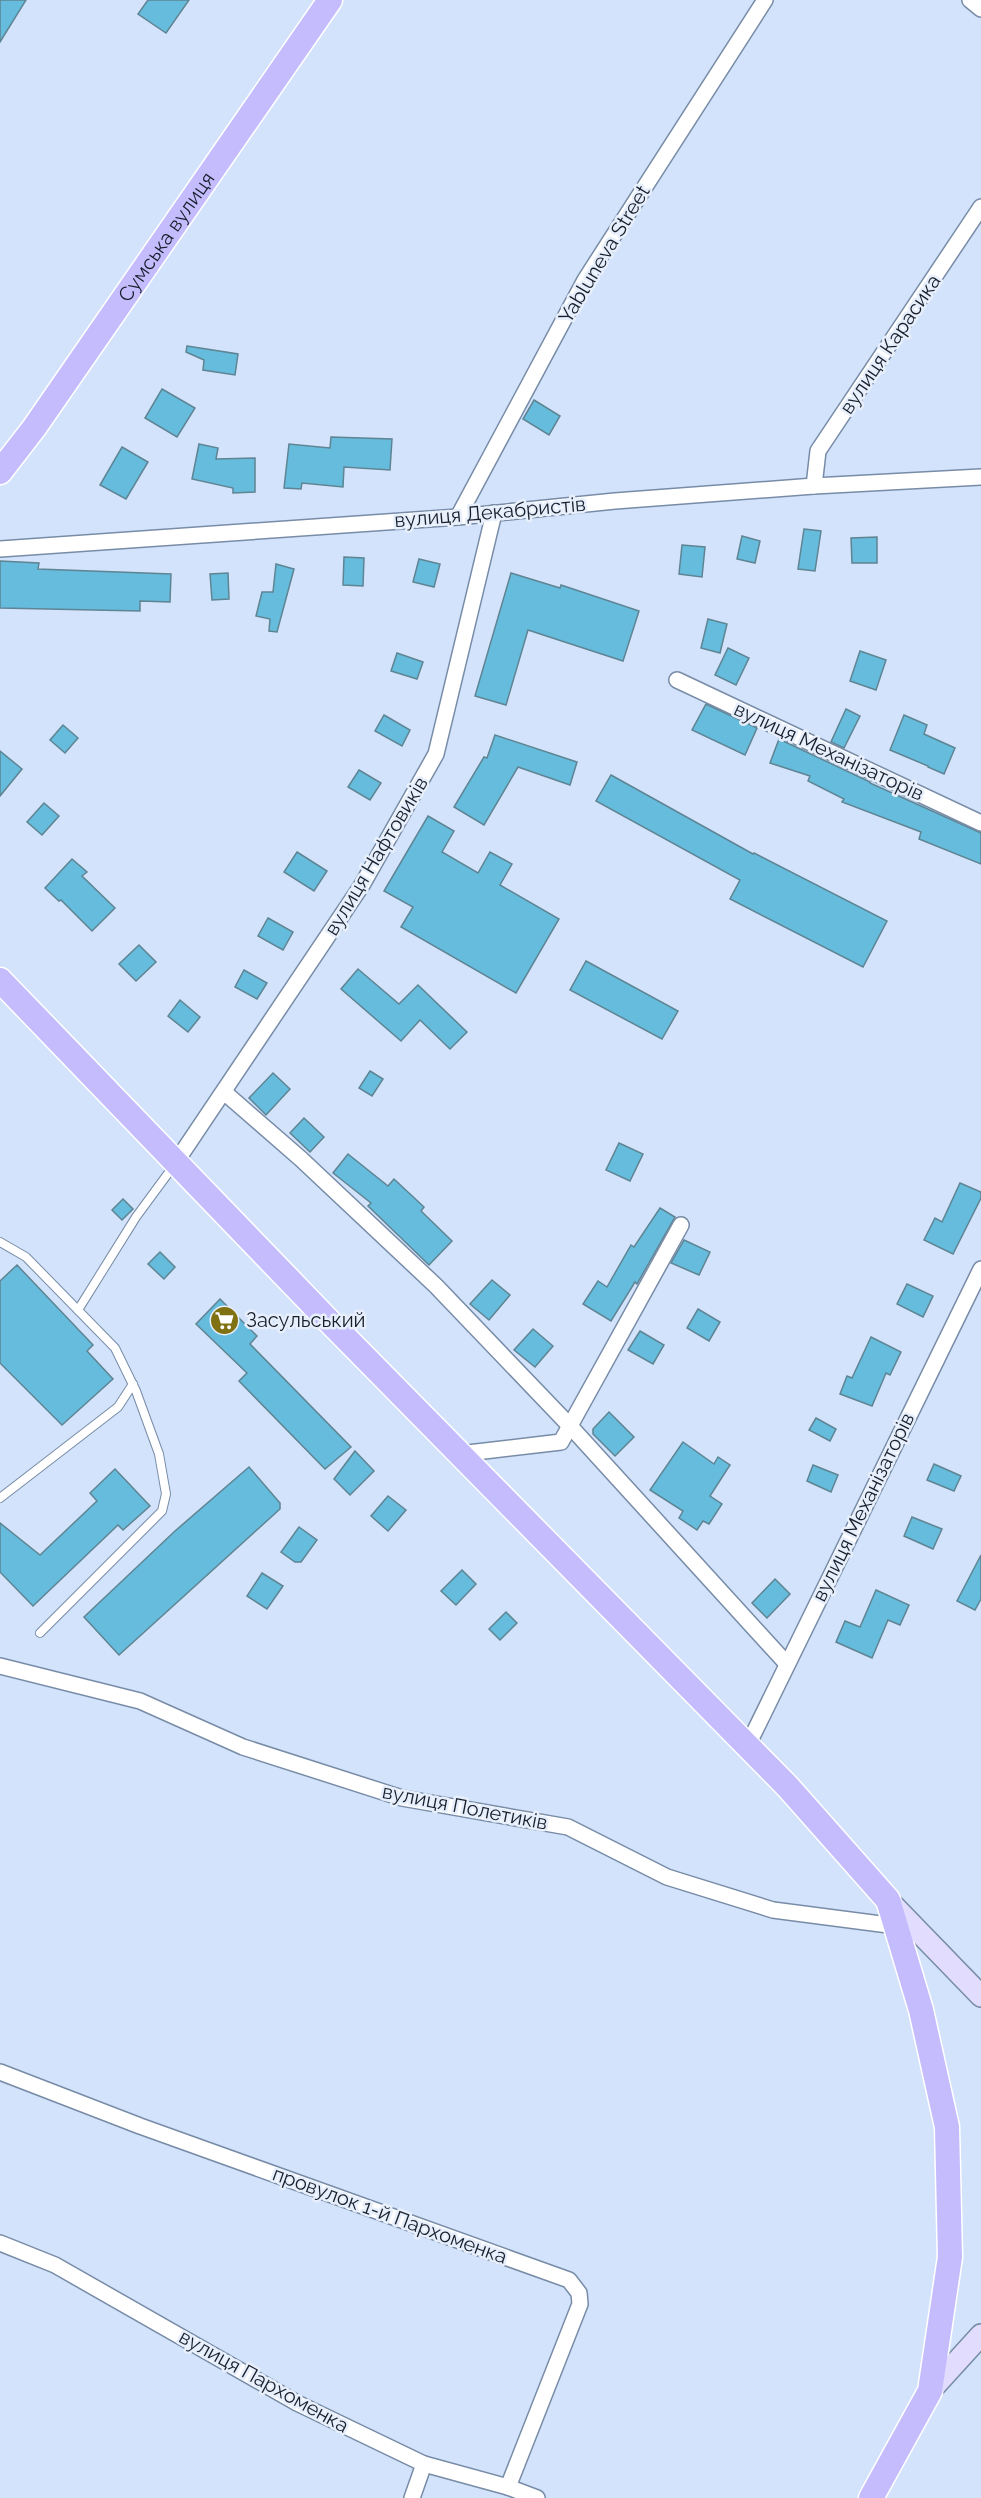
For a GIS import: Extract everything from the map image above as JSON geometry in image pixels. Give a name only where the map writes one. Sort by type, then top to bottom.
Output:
[{"type":"main road","name":"Сумська вулиця","points":[[0,472],[48,408],[330,0]]},
{"type":"main road","points":[[0,980],[459,1454],[788,1787],[888,1900],[981,1996]]},
{"type":"main road","points":[[888,1900],[921,2010],[947,2127],[950,2257],[930,2391]]},
{"type":"main road","points":[[871,2498],[930,2391],[981,2335]]},
{"type":"street","name":"Yabluneva Street","points":[[458,517],[585,280],[765,0]]},
{"type":"street","points":[[970,0],[981,9]]},
{"type":"street","name":"вулиця Карасика","points":[[814,486],[818,451],[981,207]]},
{"type":"street","name":"вулиця Декабристів","points":[[0,549],[458,517],[615,501],[814,486],[981,477]]},
{"type":"street","name":"вулиця Нафтовиків","points":[[176,1162],[362,885],[436,754],[494,513]]},
{"type":"street","name":"вулиця Механізаторів","points":[[677,680],[981,823]]},
{"type":"street","points":[[224,1092],[301,1159],[436,1286],[570,1426],[787,1664]]},
{"type":"street","points":[[459,1454],[561,1442],[681,1225]]},
{"type":"street","name":"вулиця Механізаторів","points":[[747,1747],[981,1269]]},
{"type":"street","name":"вулиця Полетиків","points":[[0,1666],[140,1701],[243,1747],[402,1798],[568,1827],[667,1877],[773,1910],[896,1926]]},
{"type":"street","name":"провулок 1-й Пархоменка","points":[[0,2072],[140,2126],[568,2280],[579,2293],[580,2304],[508,2487]]},
{"type":"street","name":"вулиця Пархоменка","points":[[0,2243],[55,2265],[297,2403],[424,2464],[508,2487],[537,2498]]},
{"type":"street","points":[[412,2498],[424,2464]]},
{"type":"lane","points":[[78,1310],[136,1217],[176,1162]]},
{"type":"lane","points":[[0,1242],[26,1257],[115,1348],[133,1384],[159,1454],[166,1494],[162,1511],[40,1633]]},
{"type":"lane","points":[[0,1498],[118,1407],[133,1384]]},
{"type":"building","points":[[0,0],[26,0],[0,42]]},
{"type":"building","points":[[148,0],[189,0],[166,33],[138,14]]},
{"type":"building","points":[[187,346],[238,354],[235,375],[203,370],[204,360],[186,352]]},
{"type":"building","points":[[162,389],[195,408],[177,437],[145,418]]},
{"type":"building","points":[[534,400],[560,416],[549,435],[523,419]]},
{"type":"building","points":[[331,437],[392,439],[390,470],[344,467],[343,487],[302,483],[301,489],[284,488],[289,444],[330,448]]},
{"type":"building","points":[[199,444],[218,448],[216,459],[255,458],[255,492],[233,493],[233,488],[192,479]]},
{"type":"building","points":[[122,447],[148,462],[126,499],[100,485]]},
{"type":"building","points":[[804,529],[821,531],[815,571],[798,569]]},
{"type":"building","points":[[742,536],[760,541],[755,563],[737,559]]},
{"type":"building","points":[[877,537],[877,563],[852,563],[851,538]]},
{"type":"building","points":[[682,545],[705,547],[702,577],[679,574]]},
{"type":"building","points":[[344,557],[364,558],[363,586],[343,585]]},
{"type":"building","points":[[419,559],[440,564],[434,587],[413,582]]},
{"type":"building","points":[[0,561],[39,563],[38,569],[171,574],[170,602],[140,601],[140,611],[0,608]]},
{"type":"building","points":[[276,564],[294,569],[277,632],[269,631],[270,619],[256,616],[262,592],[273,592]]},
{"type":"building","points":[[228,573],[229,599],[212,600],[210,574]]},
{"type":"building","points":[[511,573],[560,588],[561,585],[639,611],[623,661],[528,630],[506,705],[475,696]]},
{"type":"building","points":[[708,619],[727,624],[720,653],[701,648]]},
{"type":"building","points":[[728,648],[749,658],[736,685],[715,675]]},
{"type":"building","points":[[860,651],[886,660],[876,690],[850,681]]},
{"type":"building","points":[[397,653],[423,662],[417,679],[391,671]]},
{"type":"building","points":[[706,704],[757,728],[745,755],[692,730]]},
{"type":"building","points":[[846,709],[860,716],[844,748],[831,742]]},
{"type":"building","points":[[384,715],[410,730],[402,746],[375,731]]},
{"type":"building","points":[[904,715],[927,725],[924,734],[955,748],[944,774],[890,750]]},
{"type":"building","points":[[63,725],[78,738],[65,753],[50,740]]},
{"type":"building","points":[[495,735],[577,762],[570,785],[518,767],[484,825],[454,807],[484,757],[487,758]]},
{"type":"building","points":[[779,739],[981,833],[981,864],[919,839],[921,832],[842,802],[844,799],[808,781],[810,776],[770,763]]},
{"type":"building","points":[[0,751],[22,769],[0,796]]},
{"type":"building","points":[[359,770],[381,783],[370,800],[348,787]]},
{"type":"building","points":[[611,775],[753,854],[887,921],[863,967],[730,899],[740,880],[596,801]]},
{"type":"building","points":[[44,803],[59,816],[42,835],[27,822]]},
{"type":"building","points":[[428,816],[454,831],[442,852],[478,873],[490,852],[512,864],[500,885],[559,919],[516,993],[401,927],[413,907],[384,891]]},
{"type":"building","points":[[297,852],[327,871],[314,891],[284,872]]},
{"type":"building","points":[[72,859],[87,872],[82,876],[115,908],[92,931],[61,900],[59,901],[45,888]]},
{"type":"building","points":[[268,918],[293,932],[283,950],[258,936]]},
{"type":"building","points":[[139,945],[156,962],[136,981],[119,964]]},
{"type":"building","points":[[586,961],[678,1011],[662,1039],[570,990]]},
{"type":"building","points":[[358,969],[399,1004],[418,985],[467,1032],[450,1049],[420,1020],[401,1041],[341,989]]},
{"type":"building","points":[[244,970],[267,983],[257,999],[235,987]]},
{"type":"building","points":[[180,1000],[200,1017],[188,1032],[168,1016]]},
{"type":"building","points":[[370,1071],[383,1079],[372,1096],[359,1088]]},
{"type":"building","points":[[273,1073],[290,1089],[266,1115],[249,1098]]},
{"type":"building","points":[[304,1118],[324,1137],[310,1152],[290,1133]]},
{"type":"building","points":[[619,1143],[643,1154],[630,1181],[606,1170]]},
{"type":"building","points":[[348,1154],[388,1186],[394,1179],[424,1207],[421,1211],[452,1241],[429,1265],[368,1206],[371,1203],[333,1173]]},
{"type":"building","points":[[960,1183],[981,1192],[981,1198],[953,1254],[924,1240],[935,1218],[942,1222]]},
{"type":"building","points":[[123,1199],[133,1209],[122,1220],[112,1210]]},
{"type":"building","points":[[660,1208],[675,1217],[637,1284],[635,1282],[611,1321],[583,1304],[598,1281],[607,1287],[631,1245],[634,1247]]},
{"type":"building","points":[[684,1240],[710,1252],[699,1275],[671,1263]]},
{"type":"building","points":[[160,1252],[175,1267],[164,1279],[148,1264]]},
{"type":"building","points":[[17,1265],[93,1345],[87,1351],[113,1379],[62,1425],[0,1363],[0,1281]]},
{"type":"building","points":[[492,1280],[510,1295],[489,1320],[470,1304]]},
{"type":"building","points":[[907,1284],[933,1296],[923,1317],[897,1304]]},
{"type":"building","points":[[220,1299],[257,1336],[250,1344],[351,1447],[325,1469],[239,1381],[247,1373],[196,1324]]},
{"type":"building","points":[[698,1309],[720,1322],[709,1341],[687,1328]]},
{"type":"building","points":[[533,1329],[553,1346],[535,1367],[514,1350]]},
{"type":"building","points":[[640,1331],[664,1345],[653,1364],[628,1350]]},
{"type":"building","points":[[871,1337],[901,1352],[890,1375],[886,1373],[872,1406],[840,1394],[847,1376],[852,1378]]},
{"type":"building","points":[[609,1412],[634,1437],[615,1456],[593,1434],[593,1429]]},
{"type":"building","points":[[816,1418],[836,1429],[830,1441],[809,1430]]},
{"type":"building","points":[[683,1442],[714,1464],[718,1457],[730,1465],[710,1496],[722,1504],[709,1524],[703,1521],[697,1530],[679,1518],[683,1511],[650,1490]]},
{"type":"building","points":[[355,1451],[374,1471],[350,1495],[334,1479]]},
{"type":"building","points":[[934,1464],[961,1476],[954,1491],[927,1480]]},
{"type":"building","points":[[813,1465],[838,1475],[831,1492],[807,1481]]},
{"type":"building","points":[[249,1467],[280,1503],[280,1509],[119,1655],[84,1617],[175,1531]]},
{"type":"building","points":[[115,1469],[150,1506],[123,1530],[118,1525],[33,1606],[0,1572],[0,1523],[40,1555],[97,1501],[90,1493]]},
{"type":"building","points":[[388,1496],[406,1510],[388,1531],[371,1516]]},
{"type":"building","points":[[912,1517],[942,1529],[933,1549],[904,1536]]},
{"type":"building","points":[[299,1527],[317,1540],[301,1562],[295,1562],[281,1552]]},
{"type":"building","points":[[981,1555],[981,1599],[975,1610],[957,1601]]},
{"type":"building","points":[[462,1570],[476,1584],[456,1605],[441,1591]]},
{"type":"building","points":[[262,1573],[283,1586],[267,1609],[247,1596]]},
{"type":"building","points":[[775,1579],[790,1594],[767,1618],[752,1603]]},
{"type":"building","points":[[876,1590],[909,1605],[900,1625],[888,1620],[872,1658],[836,1642],[845,1621],[860,1627]]},
{"type":"building","points":[[506,1612],[517,1623],[500,1640],[489,1629]]},
{"type":"place","name":"Засульський","points":[[225,1320]]}]
